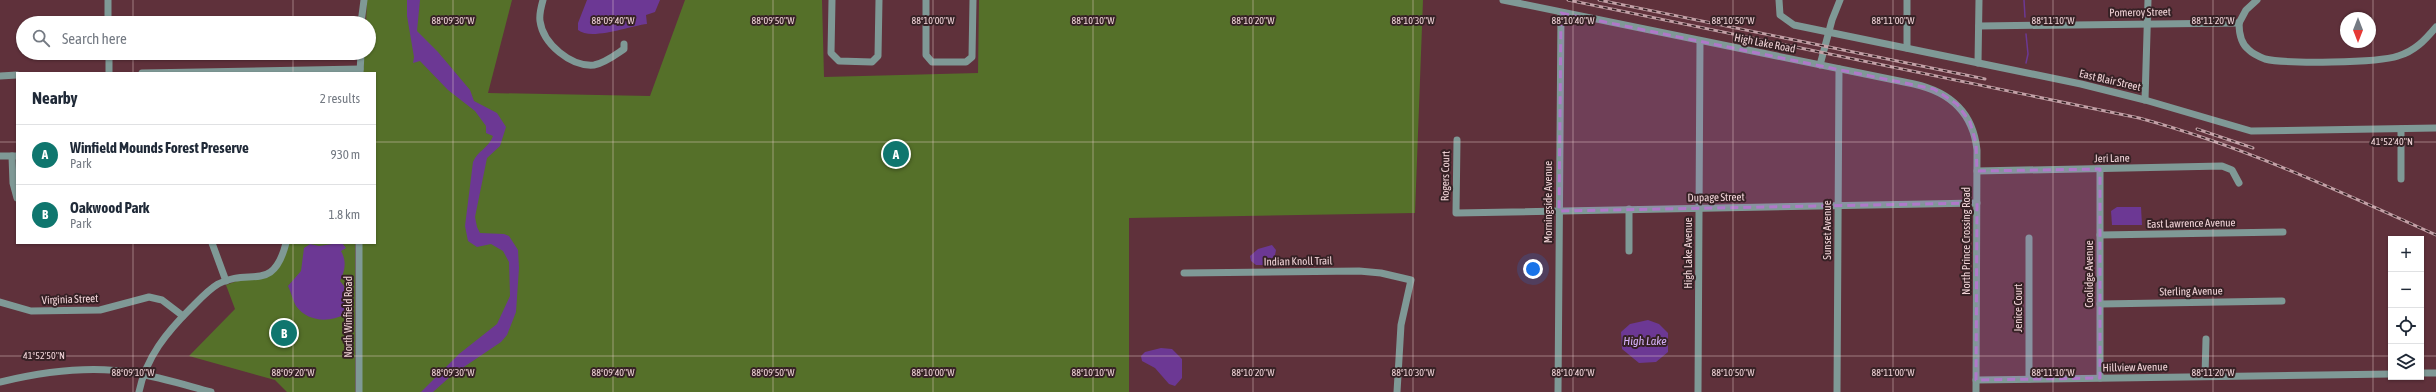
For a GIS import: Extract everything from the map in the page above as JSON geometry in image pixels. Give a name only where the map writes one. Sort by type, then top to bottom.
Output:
[{"type":"street","points":[[108,0],[108,16]]},
{"type":"street","points":[[362,16],[364,0]]},
{"type":"street","points":[[543,0],[539,17],[542,28],[556,50],[564,55],[584,64],[594,64],[618,54],[624,49],[624,44]]},
{"type":"street","points":[[832,0],[831,53],[839,61],[872,62],[878,56],[879,0]]},
{"type":"street","points":[[926,0],[926,55],[932,62],[966,62],[972,57],[973,0]]},
{"type":"street","name":"High Lake Road","points":[[1503,0],[1926,86],[1951,98]]},
{"type":"street","name":"East Blair Street","points":[[1779,0],[1779,10],[1783,18],[1794,25],[1978,63],[2145,100],[2251,131],[2436,128]]},
{"type":"street","points":[[1820,65],[1840,0]]},
{"type":"street","points":[[1907,48],[1908,0]]},
{"type":"street","points":[[1978,63],[1979,0]]},
{"type":"street","points":[[2145,100],[2148,0]]},
{"type":"street","points":[[2257,0],[2246,10],[2239,22],[2241,39],[2248,50],[2264,59],[2289,61],[2379,60],[2396,57],[2417,47],[2436,27]]},
{"type":"street","name":"Morningside Avenue","points":[[1558,392],[1561,13]]},
{"type":"street","name":"Pomeroy Street","points":[[1979,26],[2239,22]]},
{"type":"street","name":"High Lake Avenue","points":[[1698,392],[1700,41]]},
{"type":"street","points":[[109,60],[110,72]]},
{"type":"street","points":[[251,72],[360,71],[361,60]]},
{"type":"street","name":"Sunset Avenue","points":[[1837,392],[1839,69]]},
{"type":"street","points":[[0,76],[16,75]]},
{"type":"street","name":"North Prince Crossing Road","points":[[1951,98],[1963,110],[1973,129],[1977,150],[1976,392]]},
{"type":"street","points":[[2401,129],[2401,179]]},
{"type":"street","name":"Rogers Court","points":[[1456,212],[1457,140]]},
{"type":"street","points":[[0,156],[15,156],[13,183],[16,194]]},
{"type":"street","name":"Jeri Lane","points":[[1977,171],[2222,166],[2232,170],[2239,183]]},
{"type":"street","name":"Coolidge Avenue","points":[[2100,169],[2100,378]]},
{"type":"street","name":"Dupage Street","points":[[1456,212],[1977,203]]},
{"type":"street","points":[[1629,209],[1629,251]]},
{"type":"street","name":"East Lawrence Avenue","points":[[2100,235],[2283,232]]},
{"type":"street","name":"Jenice Court","points":[[2029,238],[2029,379]]},
{"type":"street","points":[[212,244],[226,281]]},
{"type":"street","points":[[139,392],[143,374],[158,346],[183,316],[212,288],[226,281],[255,278],[268,274],[280,262],[286,244]]},
{"type":"street","name":"North Winfield Road","points":[[359,244],[359,392]]},
{"type":"street","name":"Indian Knoll Trail","points":[[1184,273],[1359,271],[1381,273],[1411,280],[1402,319],[1397,392]]},
{"type":"street","name":"Virginia Street","points":[[0,302],[31,311],[100,310],[141,298],[155,298],[167,303],[183,316]]},
{"type":"street","name":"Sterling Avenue","points":[[2100,304],[2282,301]]},
{"type":"street","points":[[2205,376],[2206,339]]},
{"type":"street","points":[[0,382],[32,376],[79,371],[125,372],[143,374],[211,392]]},
{"type":"street","points":[[2424,373],[2436,373]]},
{"type":"street","name":"Hillview Avenue","points":[[1976,380],[2388,374]]},
{"type":"highlighted area","points":[[1561,13],[1934,89],[1957,104],[1970,122],[1976,143],[1977,171],[2100,169],[2100,378],[1976,380],[1977,203],[1559,211]]},
{"type":"green space","points":[[367,0],[512,0],[488,93],[650,96],[685,0],[822,0],[824,77],[978,73],[979,0],[1423,0],[1415,213],[1129,218],[1129,392],[362,392],[362,244],[376,244],[376,72],[363,72],[364,60],[376,60],[376,16],[366,16]]},
{"type":"green space","points":[[287,244],[355,244],[355,392],[287,392],[275,380],[189,356],[235,309],[226,285],[240,280],[264,278]]},
{"type":"water","points":[[407,0],[420,0],[417,31],[438,52],[470,90],[474,101],[497,113],[506,127],[500,146],[487,158],[475,217],[480,233],[504,234],[509,236],[518,250],[519,268],[516,312],[507,335],[501,342],[452,375],[433,392],[421,392],[459,354],[497,324],[510,296],[509,262],[503,251],[491,244],[477,247],[468,241],[465,226],[473,162],[477,155],[489,144],[493,136],[486,133],[486,126],[475,111],[448,90],[420,61],[413,63],[414,57],[407,16]]},
{"type":"water","points":[[587,0],[660,0],[655,12],[646,15],[647,24],[611,32],[592,34],[584,33],[578,30],[578,23]]},
{"type":"water","points":[[2117,207],[2141,207],[2142,225],[2112,225],[2111,211]]},
{"type":"water","points":[[310,244],[319,246],[343,244],[346,248],[341,251],[345,266],[340,281],[344,286],[345,314],[326,320],[313,318],[301,311],[296,306],[288,286],[301,271],[304,248]]},
{"type":"water","points":[[1272,245],[1276,250],[1275,255],[1266,265],[1256,265],[1251,261],[1250,256],[1258,249]]},
{"type":"water","name":"High Lake","points":[[1648,320],[1659,324],[1668,333],[1668,352],[1656,362],[1639,363],[1622,349],[1621,332],[1630,324]]},
{"type":"water","points":[[1161,348],[1172,349],[1182,359],[1182,378],[1175,386],[1169,384],[1155,368],[1142,361],[1141,356],[1145,352]]},
{"type":"waterway","points":[[2024,0],[2025,17]]},
{"type":"waterway","points":[[2026,34],[2028,54],[2026,63]]},
{"type":"railway","points":[[1568,0],[2139,118],[2216,142],[2290,170],[2436,235]]},
{"type":"railway","points":[[1599,0],[1985,79]]},
{"type":"railway","points":[[2197,129],[2253,148]]},
{"type":"place","name":"Winfield Mounds Forest Preserve","points":[[896,154]]},
{"type":"place","name":"Oakwood Park","points":[[284,333]]}]
